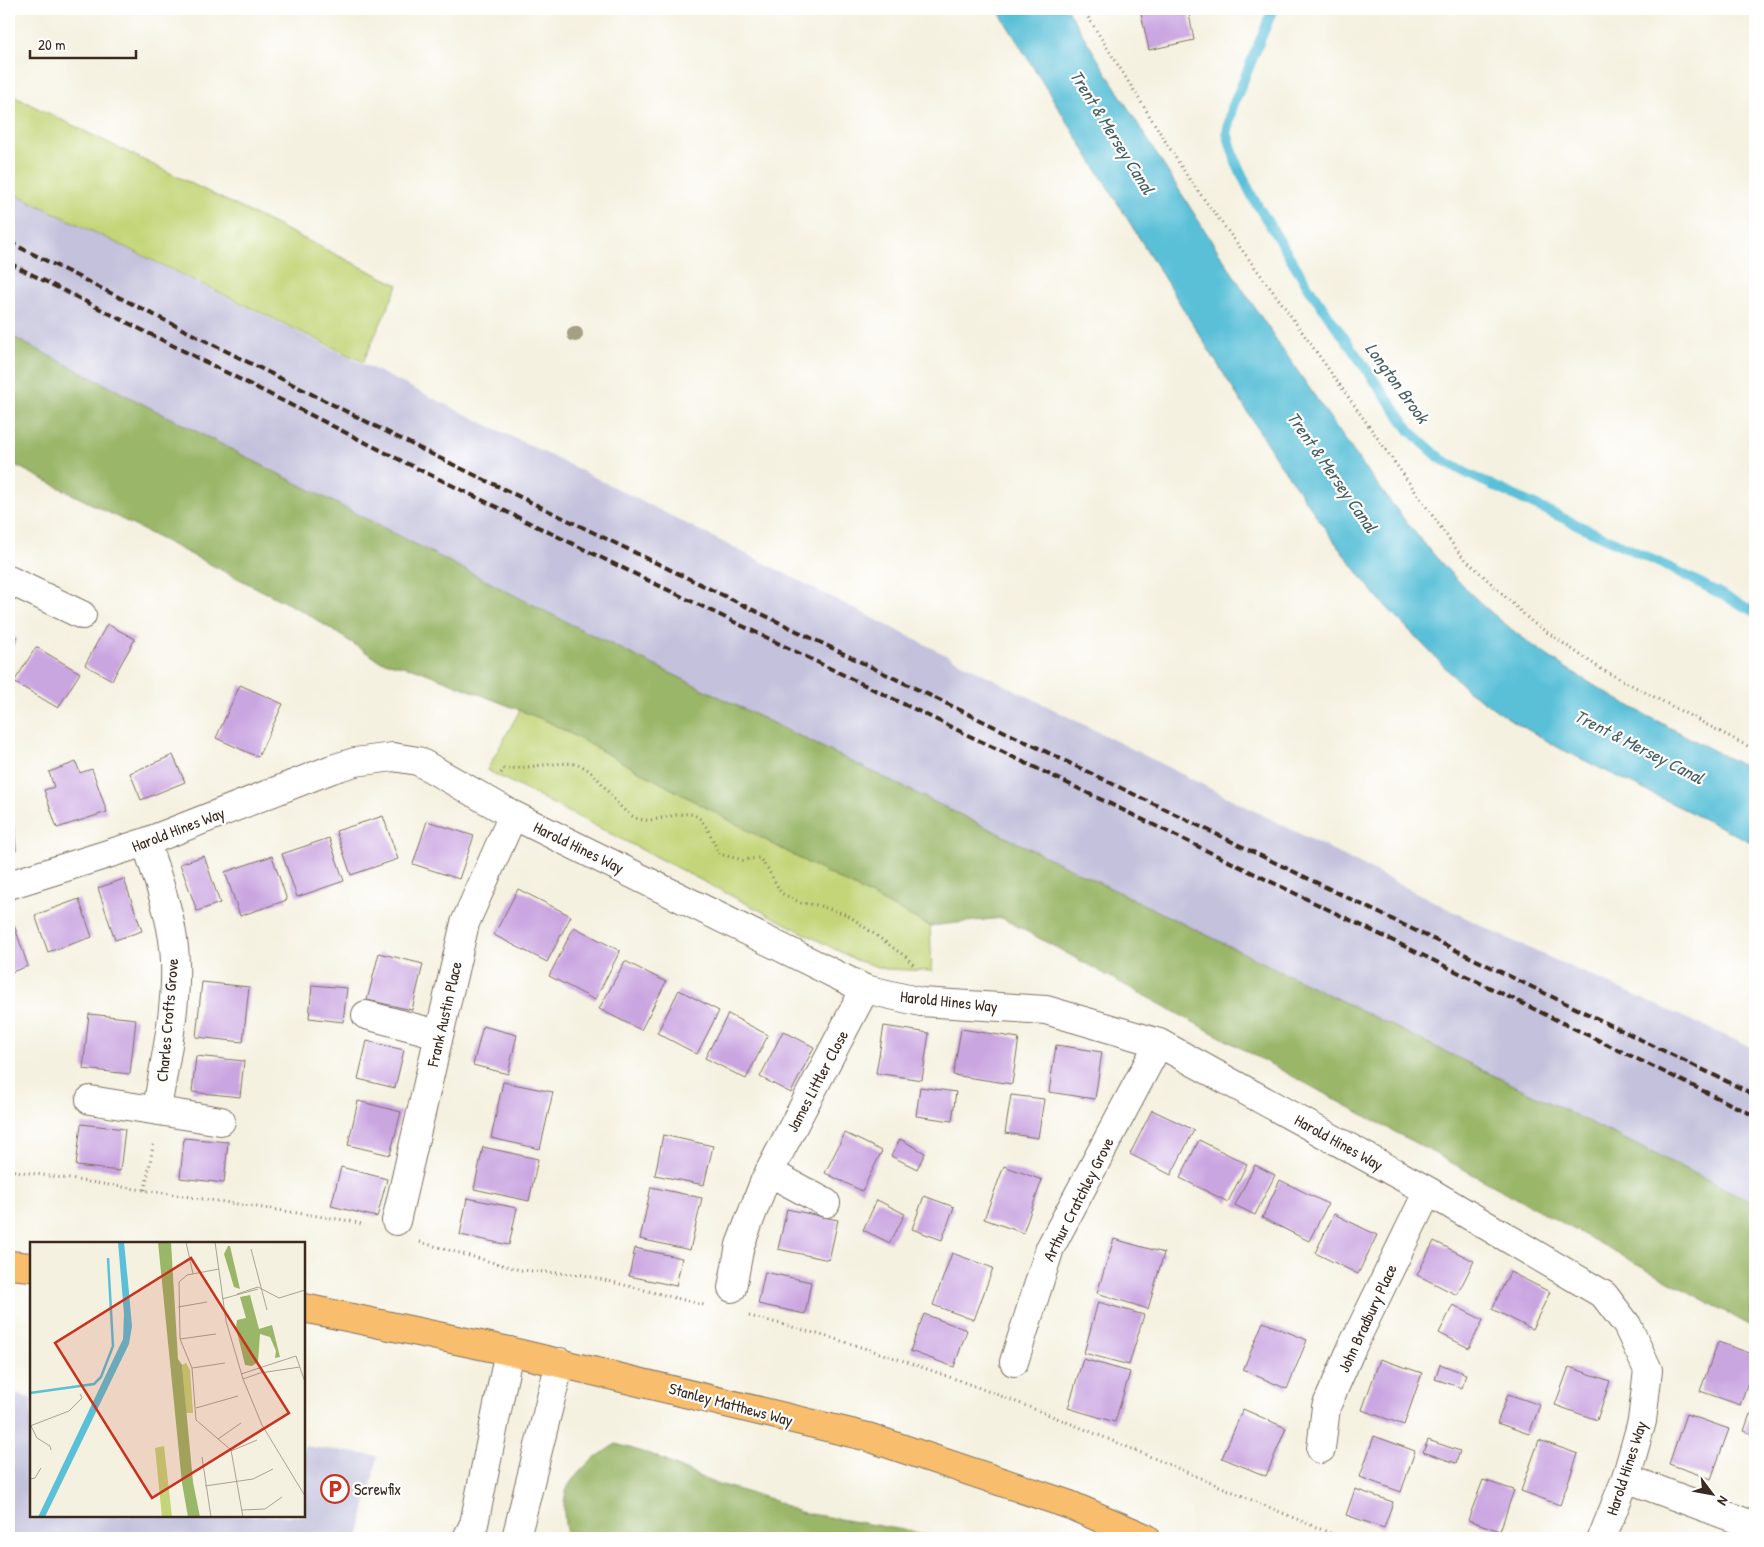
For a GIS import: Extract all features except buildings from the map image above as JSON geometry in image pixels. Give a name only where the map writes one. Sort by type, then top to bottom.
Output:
[{"type":"main road","points":[[9,1265],[30,1267]]},
{"type":"main road","name":"Stanley Matthews Way","points":[[305,1308],[560,1362],[868,1437],[1070,1504],[1146,1538]]},
{"type":"street","points":[[9,580],[82,615]]},
{"type":"street","name":"Harold Hines Way","points":[[9,885],[146,842],[332,768],[355,762],[393,757],[418,761],[513,815],[865,989],[921,1002],[1046,1010],[1159,1043],[1428,1191],[1604,1296],[1627,1325],[1648,1370],[1642,1421],[1626,1478],[1602,1538]]},
{"type":"street","name":"Frank Austin Place","points":[[404,1230],[438,1034],[465,923],[513,815]]},
{"type":"street","name":"Charles Crofts Grove","points":[[146,842],[170,923],[175,962],[171,1015],[158,1110]]},
{"type":"street","name":"James Littler Close","points":[[732,1288],[740,1245],[770,1172],[865,989]]},
{"type":"street","points":[[366,1015],[438,1034]]},
{"type":"street","name":"Arthur Cratchley Grove","points":[[1014,1362],[1050,1248],[1159,1043]]},
{"type":"street","points":[[90,1100],[221,1121]]},
{"type":"street","points":[[770,1172],[826,1203]]},
{"type":"street","name":"John Bradbury Place","points":[[1321,1449],[1326,1408],[1353,1345],[1428,1191]]},
{"type":"street","points":[[468,1538],[474,1524],[509,1351]]},
{"type":"street","points":[[516,1538],[560,1362]]},
{"type":"street","points":[[1626,1478],[1755,1526]]},
{"type":"path","points":[[1083,9],[1189,179],[1283,305],[1459,552],[1532,622],[1601,669],[1755,750]]},
{"type":"path","points":[[485,799],[503,769],[575,764],[591,771],[623,810],[638,819],[656,821],[668,816],[691,814],[701,820],[719,854],[743,860],[759,858],[768,869],[781,893],[801,903],[817,905],[848,915],[906,957],[919,971],[921,1002]]},
{"type":"path","points":[[145,1190],[158,1124],[158,1110]]},
{"type":"path","points":[[9,1170],[351,1221],[368,1227]]},
{"type":"path","points":[[404,1230],[520,1270],[584,1274],[706,1305]]},
{"type":"path","points":[[742,1314],[904,1361],[1025,1407],[1342,1538]]},
{"type":"shaded area","points":[[9,191],[580,470],[1504,937],[1755,1049],[1755,1203],[578,628],[9,335]]},
{"type":"shaded area","name":"Screwfix","points":[[9,1393],[30,1398],[30,1517],[305,1517],[305,1446],[378,1456],[358,1538],[9,1538]]},
{"type":"green space","points":[[9,94],[398,285],[363,362],[9,191]]},
{"type":"green space","points":[[9,335],[578,628],[1755,1203],[1755,1328],[1002,918],[930,926],[806,862],[547,721],[416,669],[380,661],[306,613],[9,462]]},
{"type":"green space","points":[[520,710],[547,721],[806,862],[930,926],[932,971],[885,969],[856,960],[487,770]]},
{"type":"green space","points":[[616,1444],[653,1455],[711,1482],[771,1499],[799,1512],[915,1532],[931,1538],[568,1538],[564,1519],[566,1490],[573,1479],[584,1468]]},
{"type":"water","name":"Trent & Mersey Canal","points":[[997,9],[1067,9],[1250,300],[1353,451],[1416,533],[1461,584],[1486,608],[1548,656],[1615,698],[1755,772],[1755,844],[1561,749],[1508,718],[1467,690],[1376,596],[1334,541],[1276,458]]},
{"type":"waterway","name":"Longton Brook","points":[[1273,9],[1232,108],[1227,133],[1237,165],[1253,198],[1311,291],[1410,431],[1441,459],[1468,474],[1679,572],[1755,612]]},
{"type":"railway","points":[[9,242],[423,450],[1755,1095]]},
{"type":"railway","points":[[9,263],[414,467],[1755,1116]]},
{"type":"place","name":"Screwfix","points":[[335,1489]]}]
